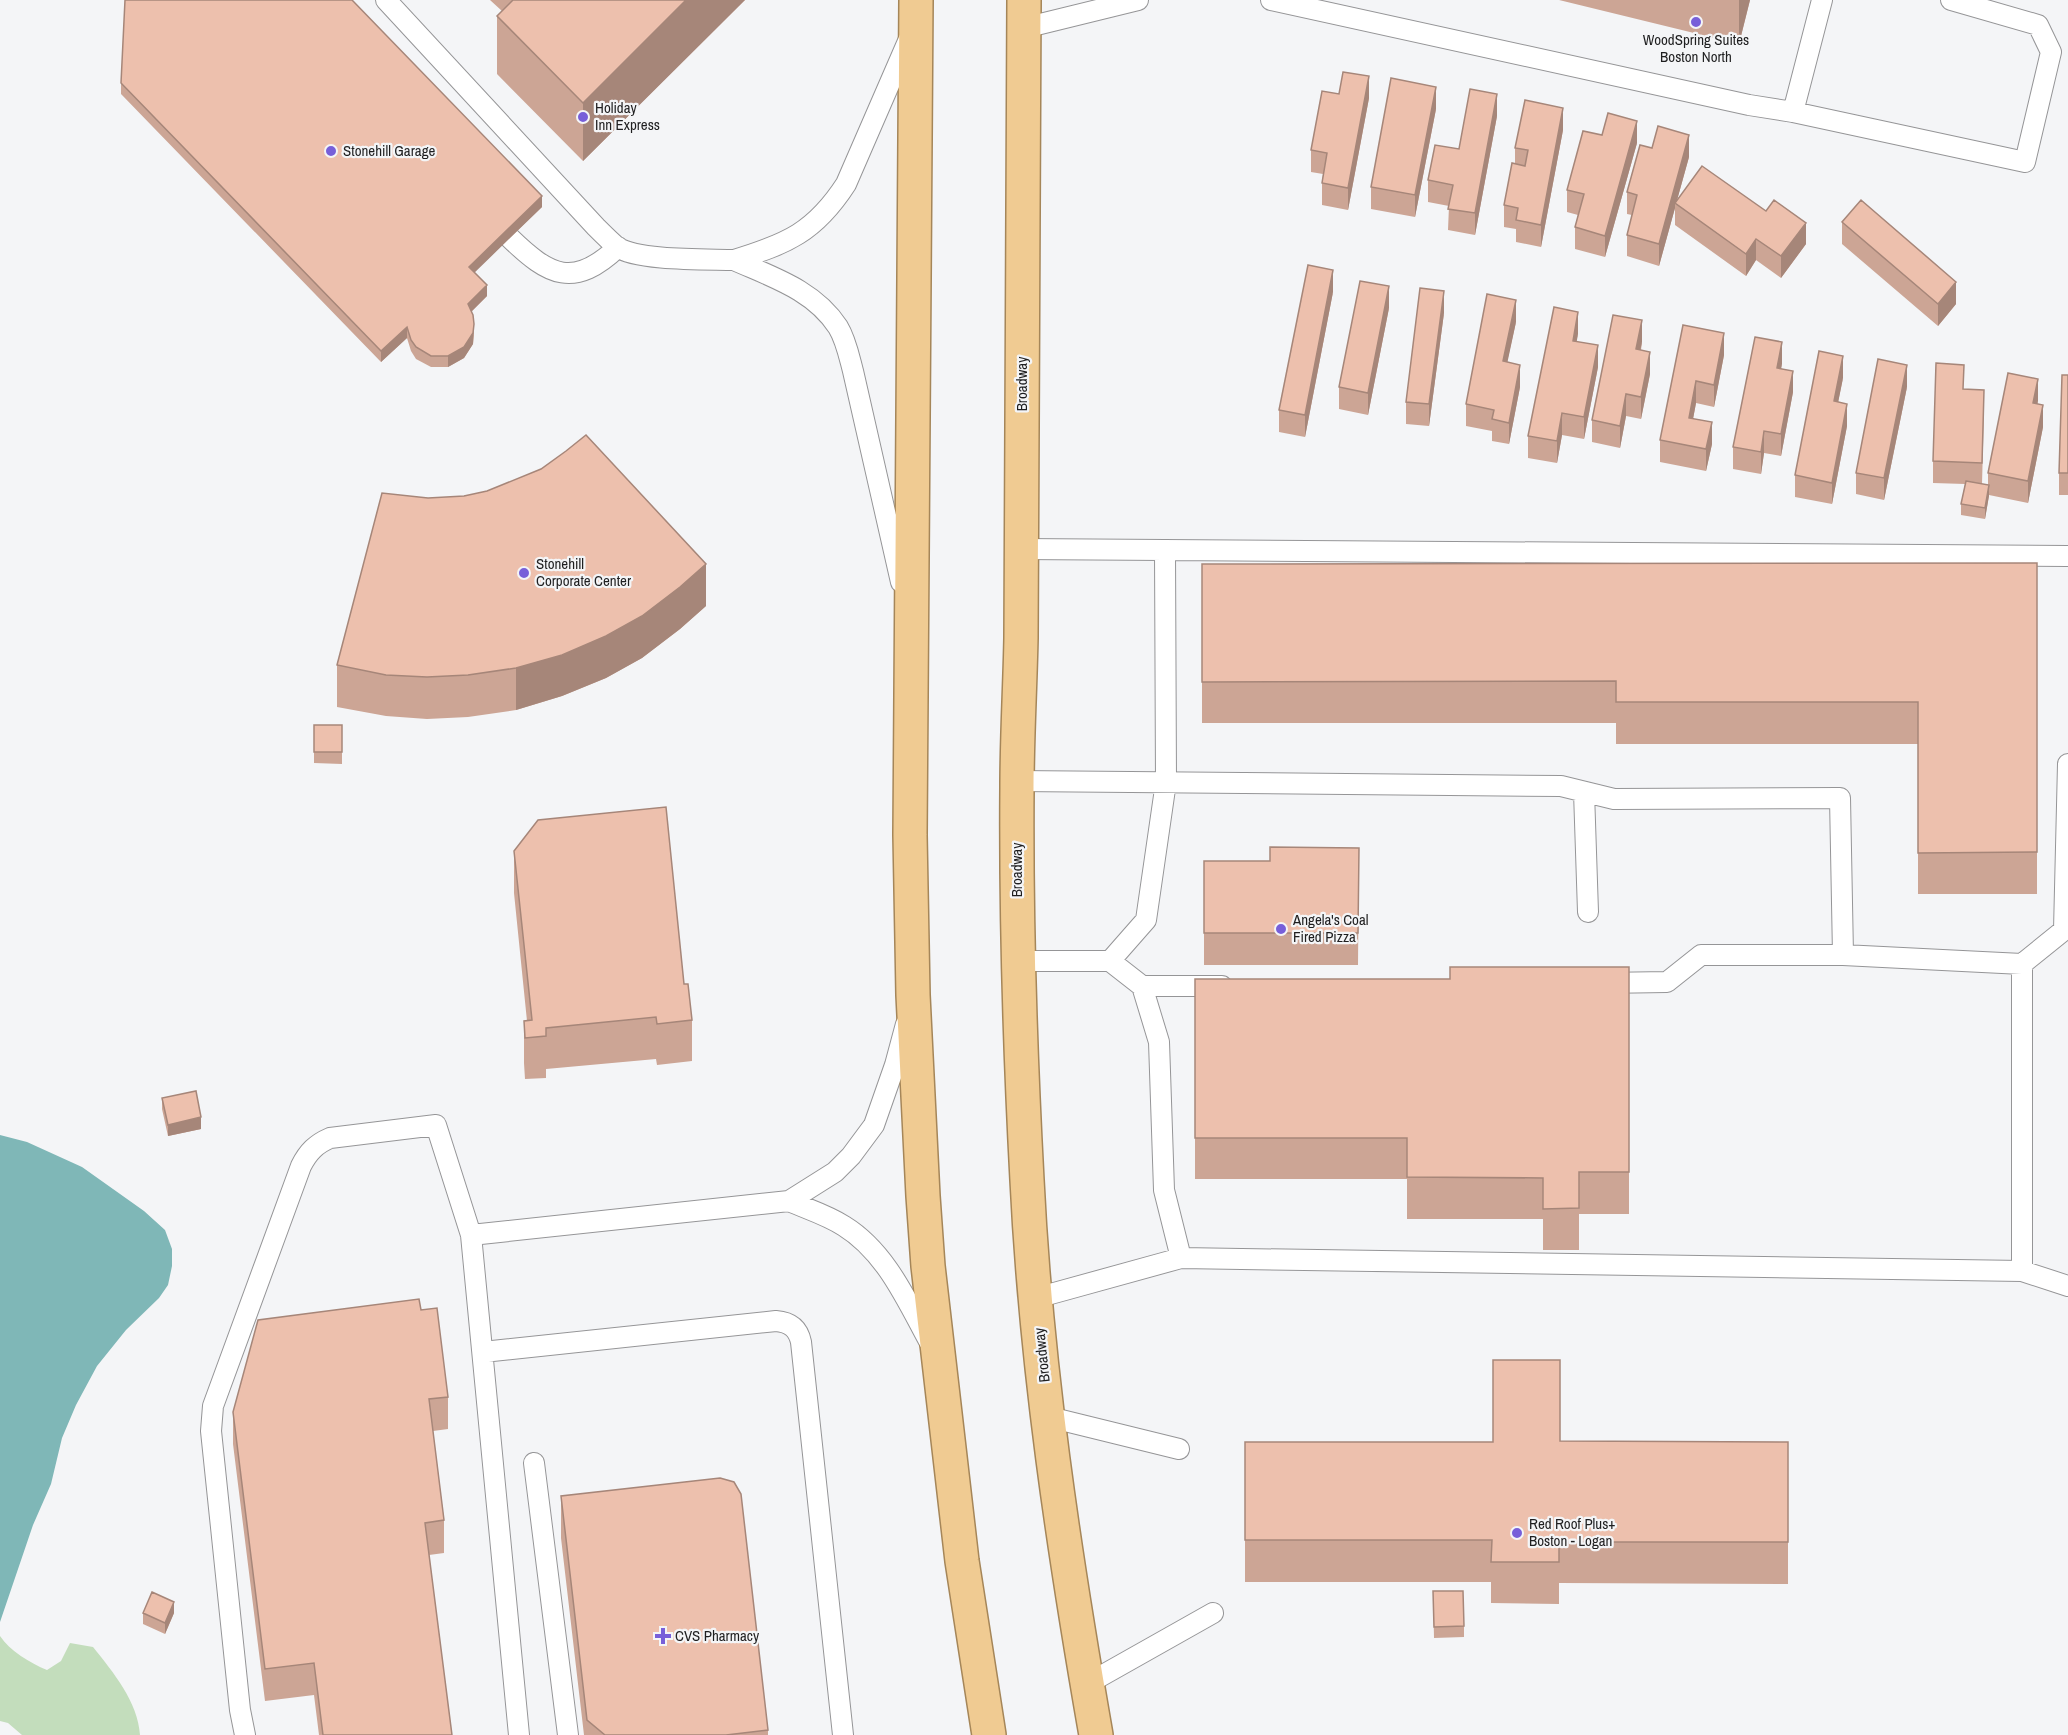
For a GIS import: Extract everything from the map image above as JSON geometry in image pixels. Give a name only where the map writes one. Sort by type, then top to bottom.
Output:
[{"type":"highway","points":[[916,11],[910,834],[913,995],[923,1196],[937,1356],[962,1561],[989,1735]]},
{"type":"highway","name":"Broadway","points":[[1024,14],[1017,961],[1027,1184],[1036,1298],[1049,1417],[1096,1735]]},
{"type":"lane","points":[[386,0],[596,227],[618,247],[634,253],[666,257],[734,260],[801,290],[838,327],[856,382],[913,634]]},
{"type":"lane","points":[[1024,14],[1137,0]]},
{"type":"lane","points":[[1271,0],[1749,105],[1793,111],[2025,162],[2051,52],[2038,25],[1952,0]]},
{"type":"lane","points":[[1793,111],[1822,0]]},
{"type":"lane","points":[[734,260],[785,242],[804,232],[833,203],[846,183],[916,11]]},
{"type":"lane","points":[[510,238],[545,268],[573,273],[592,268],[618,247]]},
{"type":"lane","points":[[1021,549],[2068,556]]},
{"type":"lane","points":[[1110,961],[1146,920],[1166,782],[1165,550]]},
{"type":"lane","points":[[1583,983],[1667,982],[1701,954],[1843,955],[2022,964],[2064,930],[2068,764]]},
{"type":"lane","points":[[1017,781],[1561,786],[1614,799],[1840,798],[1843,955]]},
{"type":"lane","points":[[1584,792],[1588,912]]},
{"type":"lane","points":[[1017,961],[1110,961],[1142,986],[1159,1042],[1164,1190],[1181,1257]]},
{"type":"lane","points":[[2022,964],[2022,1271]]},
{"type":"lane","points":[[1142,986],[1238,985]]},
{"type":"lane","points":[[471,1235],[789,1201],[835,1172],[851,1156],[874,1125],[895,1065],[913,995]]},
{"type":"lane","points":[[246,1735],[240,1710],[211,1422],[216,1398],[301,1166],[312,1149],[330,1138],[436,1125],[471,1235],[519,1735]]},
{"type":"lane","points":[[789,1201],[842,1225],[882,1259],[937,1356]]},
{"type":"lane","points":[[1036,1298],[1181,1257],[2022,1271],[2068,1286]]},
{"type":"lane","points":[[483,1352],[776,1321],[785,1322],[796,1330],[800,1337],[843,1735]]},
{"type":"lane","points":[[1049,1417],[1179,1449]]},
{"type":"lane","points":[[534,1463],[568,1735]]},
{"type":"lane","points":[[1087,1684],[1213,1613]]},
{"type":"green space","points":[[0,1636],[21,1656],[47,1670],[61,1661],[70,1643],[93,1647],[130,1699],[140,1735],[22,1735],[8,1723],[0,1721]]},
{"type":"water","points":[[0,1135],[27,1142],[82,1167],[144,1211],[165,1230],[172,1249],[172,1266],[168,1285],[159,1298],[126,1330],[97,1366],[76,1405],[62,1438],[51,1484],[33,1525],[0,1622]]},
{"type":"building","name":"Stonehill Garage","points":[[125,0],[352,0],[542,196],[469,267],[487,285],[468,304],[474,324],[473,333],[464,347],[448,356],[431,356],[416,347],[407,327],[381,351],[121,83]]},
{"type":"building","points":[[513,0],[686,0],[583,103],[497,16]]},
{"type":"building","points":[[1343,72],[1369,76],[1348,188],[1322,183],[1327,153],[1311,150],[1322,91],[1339,94]]},
{"type":"building","points":[[1391,78],[1436,87],[1415,195],[1371,187]]},
{"type":"building","points":[[1470,89],[1497,94],[1475,213],[1448,209],[1453,185],[1428,180],[1435,145],[1459,149]]},
{"type":"building","points":[[1525,100],[1563,108],[1541,225],[1516,220],[1518,208],[1504,205],[1512,163],[1525,166],[1528,150],[1515,148]]},
{"type":"building","points":[[1608,113],[1637,121],[1605,236],[1575,227],[1584,194],[1567,190],[1583,131],[1602,135]]},
{"type":"building","points":[[1658,126],[1689,135],[1659,244],[1627,235],[1637,195],[1627,192],[1640,145],[1652,148]]},
{"type":"building","points":[[1702,166],[1766,211],[1774,200],[1806,223],[1781,256],[1756,239],[1746,254],[1675,203]]},
{"type":"building","points":[[1861,200],[1956,282],[1938,304],[1842,222]]},
{"type":"building","points":[[1308,265],[1333,270],[1305,415],[1279,410]]},
{"type":"building","points":[[1360,281],[1389,286],[1368,393],[1339,387]]},
{"type":"building","points":[[1420,288],[1444,291],[1429,404],[1406,402]]},
{"type":"building","points":[[1487,294],[1516,300],[1503,361],[1520,365],[1509,423],[1492,419],[1494,410],[1466,404]]},
{"type":"building","points":[[1554,307],[1578,312],[1573,341],[1598,345],[1584,417],[1562,413],[1557,441],[1528,436]]},
{"type":"building","points":[[1613,315],[1642,320],[1636,349],[1650,352],[1641,397],[1626,394],[1620,426],[1592,420]]},
{"type":"building","points":[[1683,325],[1724,333],[1714,385],[1696,381],[1689,418],[1712,422],[1706,449],[1660,440]]},
{"type":"building","points":[[1755,337],[1782,342],[1777,368],[1793,371],[1781,434],[1764,431],[1761,452],[1733,447]]},
{"type":"building","points":[[1819,351],[1843,356],[1834,401],[1847,404],[1832,483],[1795,475]]},
{"type":"building","points":[[1878,359],[1907,365],[1884,478],[1856,473]]},
{"type":"building","points":[[1936,363],[1964,365],[1963,389],[1984,390],[1982,463],[1933,461]]},
{"type":"building","points":[[2008,373],[2038,379],[2033,403],[2043,405],[2028,481],[1988,473]]},
{"type":"building","points":[[2062,375],[2068,375],[2068,473],[2059,473]]},
{"type":"building","name":"Stonehill Corporate Center","points":[[586,435],[706,564],[642,616],[606,636],[562,655],[516,668],[468,675],[427,677],[386,675],[337,665],[382,493],[428,498],[464,496],[487,491],[541,469]]},
{"type":"building","points":[[1966,481],[1989,485],[1985,508],[1961,504]]},
{"type":"building","points":[[2037,563],[2037,852],[1918,853],[1918,702],[1616,702],[1616,681],[1202,682],[1202,564]]},
{"type":"building","points":[[314,725],[342,725],[342,752],[314,752]]},
{"type":"building","points":[[666,807],[684,984],[688,984],[692,1020],[657,1024],[656,1017],[546,1028],[546,1036],[525,1038],[524,1021],[532,1020],[514,851],[538,820]]},
{"type":"building","points":[[1270,847],[1359,848],[1358,933],[1204,933],[1204,861],[1270,861]]},
{"type":"building","points":[[1450,967],[1629,967],[1629,1172],[1579,1172],[1579,1208],[1543,1209],[1543,1178],[1407,1177],[1407,1138],[1195,1138],[1195,979],[1450,979]]},
{"type":"building","points":[[196,1091],[201,1117],[168,1125],[162,1098]]},
{"type":"building","points":[[419,1299],[421,1310],[437,1308],[448,1397],[429,1399],[444,1520],[425,1523],[452,1735],[323,1735],[314,1663],[265,1669],[233,1412],[258,1320]]},
{"type":"building","name":"Red Roof Plus+ Boston - Logan","points":[[1493,1360],[1560,1360],[1560,1441],[1788,1442],[1788,1542],[1559,1542],[1559,1562],[1491,1562],[1492,1540],[1245,1540],[1245,1442],[1493,1442]]},
{"type":"building","name":"CVS Pharmacy","points":[[720,1478],[734,1482],[741,1494],[768,1730],[726,1735],[605,1735],[587,1720],[561,1496]]},
{"type":"building","points":[[1433,1591],[1463,1591],[1464,1626],[1434,1627]]},
{"type":"building","points":[[152,1592],[174,1602],[165,1623],[143,1613]]},
{"type":"place","name":"WoodSpring Suites Boston North","points":[[1696,22]]},
{"type":"place","name":"Holiday Inn Express","points":[[583,117]]},
{"type":"place","name":"Stonehill Garage","points":[[331,151]]},
{"type":"place","name":"Stonehill Corporate Center","points":[[524,573]]},
{"type":"place","name":"Angela's Coal Fired Pizza","points":[[1281,929]]},
{"type":"place","name":"Red Roof Plus+ Boston - Logan","points":[[1517,1533]]},
{"type":"place","name":"CVS Pharmacy","points":[[663,1636]]}]
